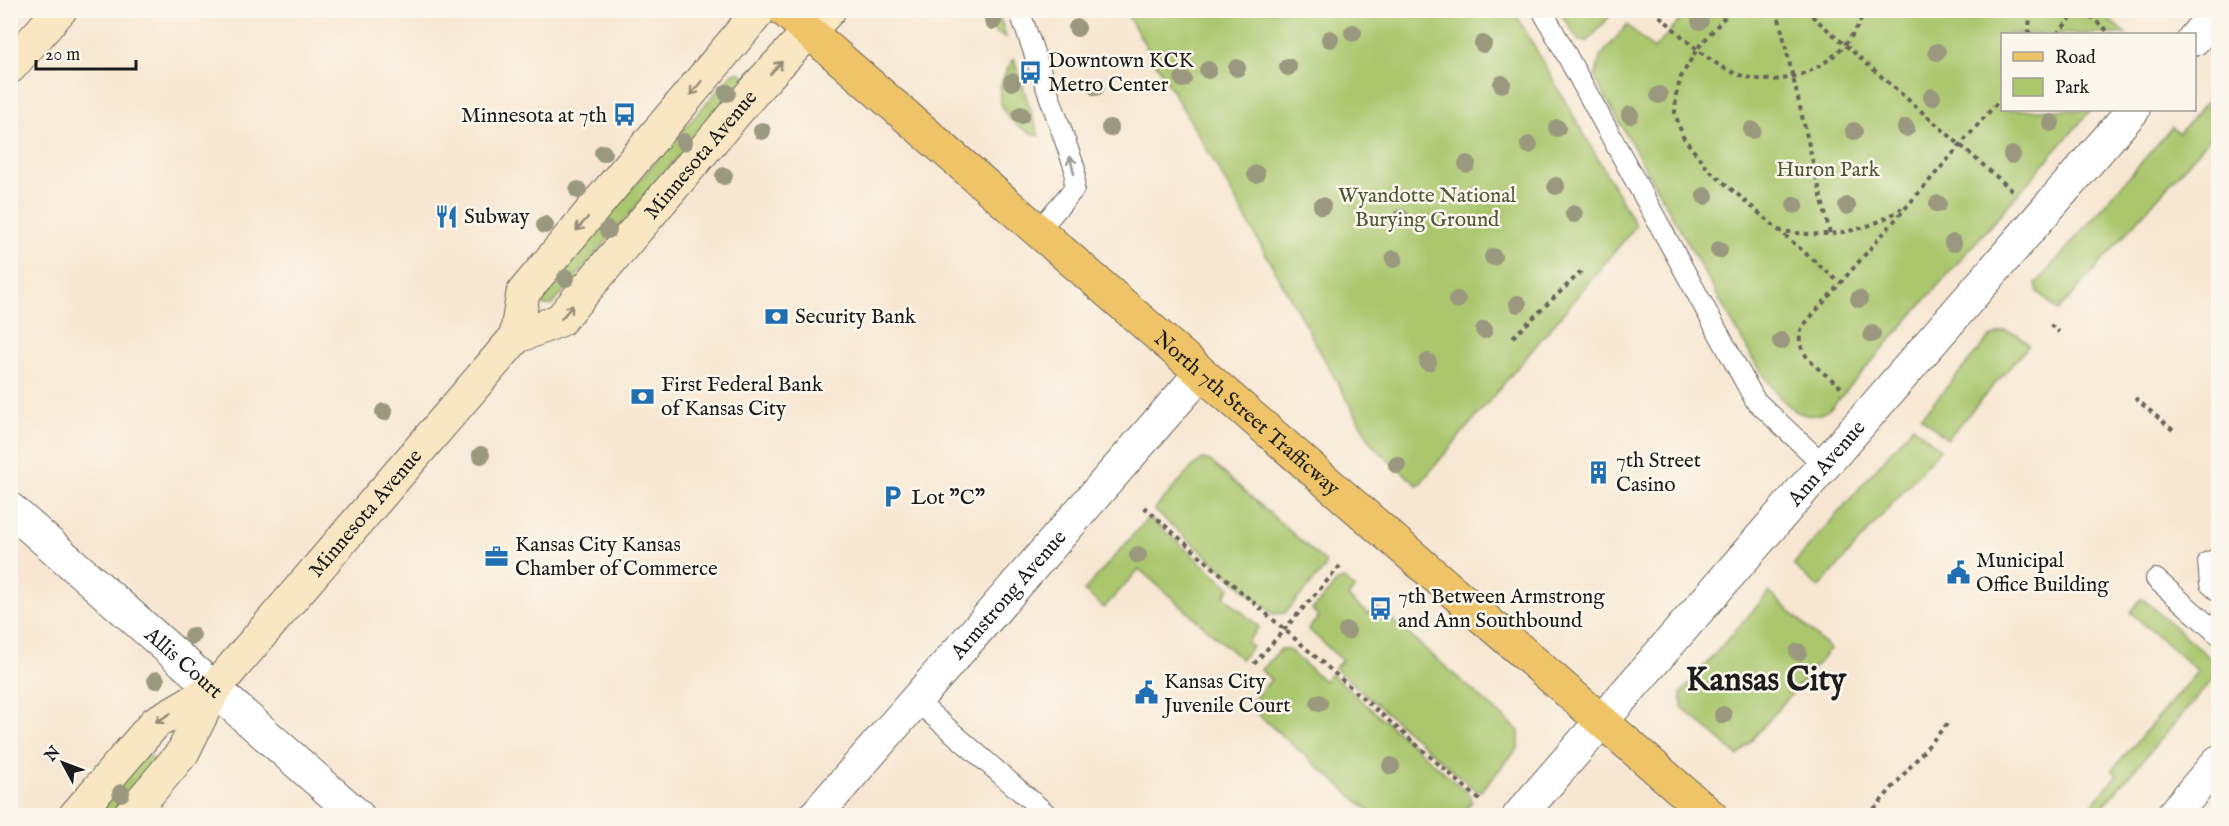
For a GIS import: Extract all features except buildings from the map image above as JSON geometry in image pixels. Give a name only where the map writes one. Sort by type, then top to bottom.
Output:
[{"type":"main road","points":[[10,67],[60,10]]},
{"type":"main road","points":[[516,337],[523,293],[760,10]]},
{"type":"main road","name":"North 7th Street Trafficway","points":[[784,10],[819,21],[1038,231],[1711,816]]},
{"type":"main road","name":"Minnesota Avenue","points":[[129,816],[183,752],[214,689],[516,337],[560,320],[760,84],[819,21]]},
{"type":"main road","name":"Minnesota Avenue","points":[[75,816],[155,723],[214,689]]},
{"type":"street","points":[[2196,37],[2218,11]]},
{"type":"street","name":"Ann Avenue","points":[[1519,816],[2132,111]]},
{"type":"street","name":"Armstrong Avenue","points":[[815,816],[1201,373]]},
{"type":"street","name":"Allis Court","points":[[10,509],[358,816]]},
{"type":"street","points":[[2172,816],[2218,762]]},
{"type":"lane","points":[[1019,10],[1075,168],[1074,189],[1038,231]]},
{"type":"lane","points":[[1542,10],[1755,399],[1824,465]]},
{"type":"lane","points":[[2213,560],[2211,584],[2218,591]]},
{"type":"lane","points":[[2156,579],[2218,634]]},
{"type":"lane","points":[[915,700],[1049,816]]},
{"type":"path","points":[[1653,10],[1697,49],[1738,74],[1767,80],[1792,78],[1821,66],[1845,45],[1860,24],[1865,10]]},
{"type":"path","points":[[1731,10],[1685,66],[1676,95],[1676,113],[1683,137],[1708,169],[1840,283]]},
{"type":"path","points":[[1777,10],[1830,234]]},
{"type":"path","points":[[1805,10],[2013,191]]},
{"type":"path","points":[[2029,33],[2030,10]]},
{"type":"path","points":[[2058,33],[2078,10]]},
{"type":"path","points":[[2083,10],[2110,33]]},
{"type":"path","points":[[1841,387],[1806,358],[1798,339],[1803,326],[2001,98]]},
{"type":"path","points":[[1777,229],[1794,233],[1830,234],[1872,226],[1886,220],[1909,203]]},
{"type":"path","points":[[1514,337],[1584,270]]},
{"type":"path","points":[[2050,325],[2058,332]]},
{"type":"path","points":[[2135,398],[2175,432]]},
{"type":"path","points":[[1144,507],[1481,801]]},
{"type":"path","points":[[1254,664],[1340,566]]},
{"type":"path","points":[[1868,816],[1947,724]]},
{"type":"green space","points":[[998,11],[1006,37],[990,28],[979,12]]},
{"type":"green space","name":"Wyandotte National Burying Ground","points":[[1125,11],[1514,11],[1636,226],[1418,486],[1373,446],[1208,151]]},
{"type":"green space","points":[[1559,11],[1610,11],[1612,14],[1588,41],[1579,41]]},
{"type":"green space","name":"Huron Park","points":[[1688,11],[2098,11],[2125,33],[2001,33],[2001,111],[2090,111],[1833,406],[1820,414],[1808,415],[1797,412],[1787,404],[1768,382],[1753,359],[1595,79],[1600,57],[1627,25],[1654,49]]},
{"type":"green space","points":[[1014,59],[1039,136],[1015,123],[1007,115],[1002,105],[1001,84]]},
{"type":"green space","points":[[739,72],[746,77],[552,305],[542,305],[539,299],[540,294],[733,73]]},
{"type":"green space","points":[[2218,99],[2218,129],[2058,311],[2038,292],[2036,284],[2172,127],[2179,133],[2207,102]]},
{"type":"green space","points":[[2005,331],[2017,334],[2029,345],[1947,439],[1921,417],[1990,337]]},
{"type":"green space","points":[[1913,426],[1940,449],[1819,588],[1793,565]]},
{"type":"green space","points":[[1203,459],[1210,461],[1325,562],[1325,568],[1285,613],[1273,614],[1154,510],[1194,465]]},
{"type":"green space","points":[[1149,517],[1230,588],[1224,596],[1259,627],[1247,642],[1252,647],[1241,659],[1139,569],[1104,608],[1084,591]]},
{"type":"green space","points":[[1344,579],[1355,588],[1348,597],[1368,614],[1376,606],[1519,731],[1519,747],[1481,791],[1475,790],[1335,668],[1342,660],[1308,629],[1319,617],[1312,610],[1338,581]]},
{"type":"green space","points":[[1769,592],[1830,649],[1738,756],[1682,707],[1681,693]]},
{"type":"green space","points":[[2142,598],[2218,665],[2218,673],[2097,813],[2090,807],[2117,775],[2112,770],[2198,671],[2130,612]]},
{"type":"green space","points":[[1281,649],[1288,649],[1324,681],[1331,674],[1470,795],[1472,802],[1460,815],[1374,815],[1248,706],[1271,680],[1261,670]]},
{"type":"green space","points":[[147,754],[154,759],[153,767],[111,815],[91,816]]},
{"type":"place","name":"Downtown KCK Metro Center","points":[[1030,72]]},
{"type":"place","name":"Minnesota at 7th","points":[[625,115]]},
{"type":"place","name":"Subway","points":[[446,216]]},
{"type":"place","name":"Security Bank","points":[[777,316]]},
{"type":"place","name":"First Federal Bank of Kansas City","points":[[643,396]]},
{"type":"place","name":"7th Street Casino","points":[[1598,472]]},
{"type":"place","name":"Lot \"C\"","points":[[893,497]]},
{"type":"place","name":"Kansas City Kansas Chamber of Commerce","points":[[497,556]]},
{"type":"place","name":"Municipal Office Building","points":[[1958,572]]},
{"type":"place","name":"7th Between Armstrong and Ann Southbound","points":[[1380,608]]},
{"type":"place","name":"Kansas City Juvenile Court","points":[[1146,693]]},
{"type":"district","name":"Kansas City","points":[[1766,678]]}]
